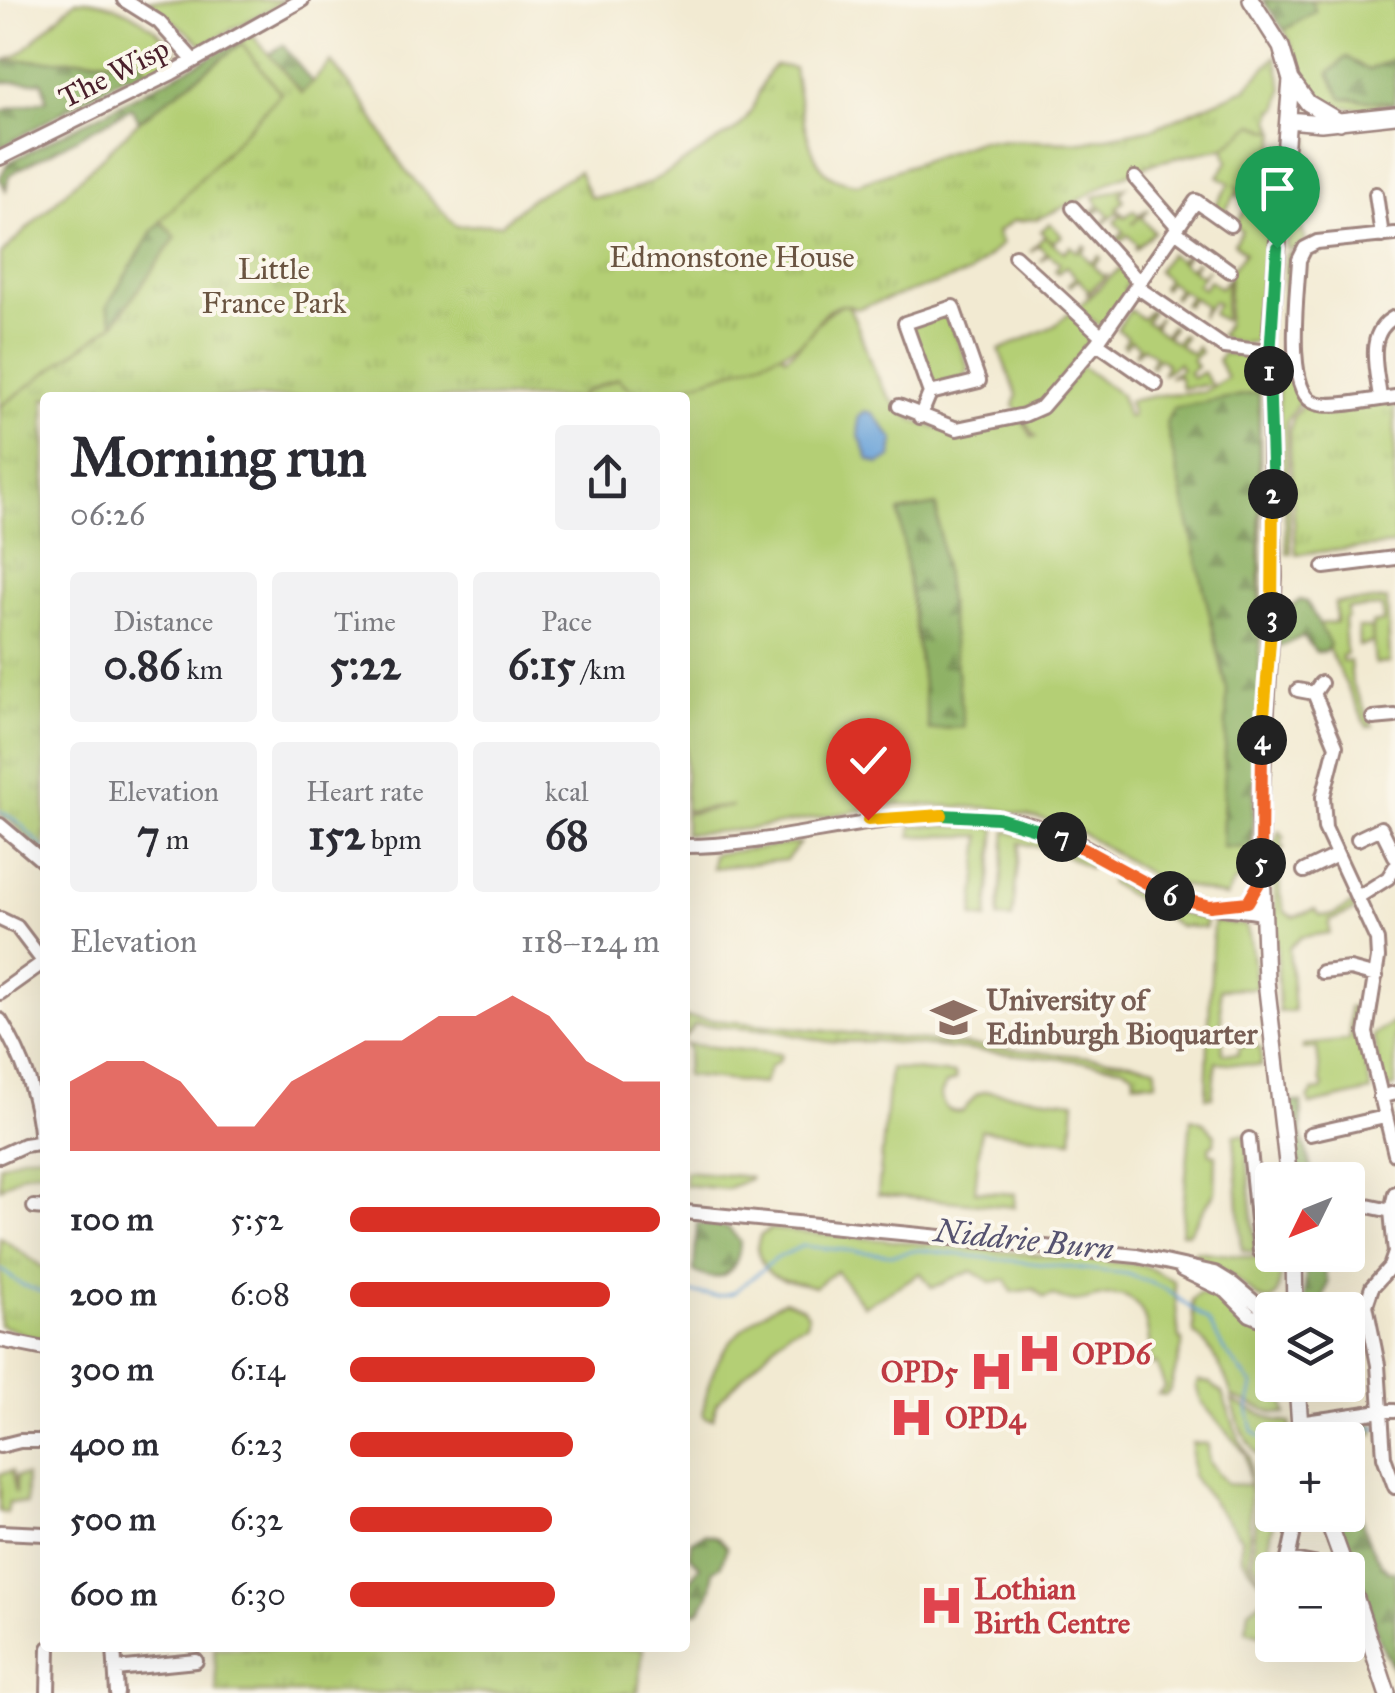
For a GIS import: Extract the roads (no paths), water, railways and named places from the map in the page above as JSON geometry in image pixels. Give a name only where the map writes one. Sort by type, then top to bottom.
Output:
[{"type":"main road","points":[[1251,0],[1281,47],[1291,80],[1308,103],[1340,122]]},
{"type":"main road","points":[[1287,1162],[1271,1040],[1262,913],[1260,764],[1274,577],[1269,352],[1291,80]]},
{"type":"main road","points":[[1288,120],[1320,124],[1395,115]]},
{"type":"main road","points":[[1284,155],[1296,138],[1320,124]]},
{"type":"main road","points":[[1365,1626],[1387,1693]]},
{"type":"street","points":[[124,0],[159,22],[193,60]]},
{"type":"street","name":"The Wisp","points":[[0,158],[302,0]]},
{"type":"street","points":[[1135,178],[1177,229],[1230,271]]},
{"type":"street","points":[[1376,194],[1388,235],[1318,242],[1301,253],[1296,353],[1299,387],[1307,398],[1323,404],[1395,397]]},
{"type":"street","points":[[898,406],[958,429],[1034,412],[1050,400],[1100,339],[1196,201],[1230,225]]},
{"type":"street","points":[[1072,208],[1138,285],[1224,347],[1269,352]]},
{"type":"street","points":[[1015,256],[1100,339],[1156,384]]},
{"type":"street","points":[[920,417],[930,393],[905,323],[953,307],[979,381],[930,393]]},
{"type":"street","points":[[1380,398],[1375,340],[1383,325],[1395,317]]},
{"type":"street","points":[[1330,568],[1395,558]]},
{"type":"street","points":[[1298,690],[1318,688],[1336,746],[1322,806],[1335,856],[1376,940],[1376,976],[1366,1033],[1395,1154]]},
{"type":"street","points":[[1373,718],[1395,716]]},
{"type":"street","points":[[690,846],[902,816],[998,818],[1057,834],[1084,846],[1166,895],[1262,913]]},
{"type":"street","points":[[1358,839],[1382,824],[1395,856]]},
{"type":"street","points":[[0,825],[40,859]]},
{"type":"street","points":[[1304,871],[1335,856]]},
{"type":"street","points":[[1358,897],[1388,878],[1395,867]]},
{"type":"street","points":[[1210,906],[1248,902],[1261,880]]},
{"type":"street","points":[[0,919],[17,926],[40,956]]},
{"type":"street","points":[[0,993],[40,965]]},
{"type":"street","points":[[1322,972],[1350,969],[1376,976]]},
{"type":"street","points":[[0,1020],[26,1073],[40,1126]]},
{"type":"street","points":[[1380,1097],[1395,1093]]},
{"type":"street","points":[[1310,1134],[1385,1117]]},
{"type":"street","points":[[1249,1138],[1255,1200]]},
{"type":"street","points":[[0,1156],[40,1143]]},
{"type":"street","points":[[1395,1193],[1390,1211],[1395,1244],[1392,1268],[1372,1287],[1366,1305],[1386,1419],[1384,1456],[1395,1487]]},
{"type":"street","points":[[1365,1206],[1390,1211]]},
{"type":"street","points":[[690,1212],[1136,1256],[1215,1273],[1255,1303]]},
{"type":"street","points":[[1171,1263],[1226,1291],[1255,1318]]},
{"type":"street","points":[[0,1340],[40,1348]]},
{"type":"street","points":[[1,1442],[40,1441]]},
{"type":"street","points":[[0,1532],[40,1534]]},
{"type":"street","points":[[1290,1552],[1293,1536]]},
{"type":"street","points":[[48,1693],[49,1652]]},
{"type":"street","points":[[114,1652],[117,1693]]},
{"type":"street","points":[[116,1669],[196,1662]]},
{"type":"water","points":[[865,411],[873,413],[894,440],[892,457],[879,464],[869,460],[859,436],[858,417]]},
{"type":"waterway","points":[[0,811],[19,822],[40,845]]},
{"type":"waterway","name":"Niddrie Burn","points":[[690,1293],[718,1296],[733,1293],[775,1259],[802,1246],[893,1255],[919,1250],[1128,1274],[1166,1289],[1208,1321],[1224,1350],[1253,1386],[1248,1409],[1255,1432]]},
{"type":"waterway","name":"Niddrie Burn","points":[[0,1269],[22,1285],[40,1291]]},
{"type":"waterway","points":[[1365,1429],[1379,1427]]},
{"type":"place","name":"University of Edinburgh Bioquarter","points":[[953,1017]]},
{"type":"place","name":"OPD6","points":[[1039,1354]]},
{"type":"place","name":"OPD5","points":[[991,1372]]},
{"type":"place","name":"OPD4","points":[[912,1418]]},
{"type":"place","name":"Lothian Birth Centre","points":[[941,1606]]},
{"type":"park label","name":"Edmonstone House","points":[[732,257]]},
{"type":"park label","name":"Little France Park","points":[[274,286]]}]
